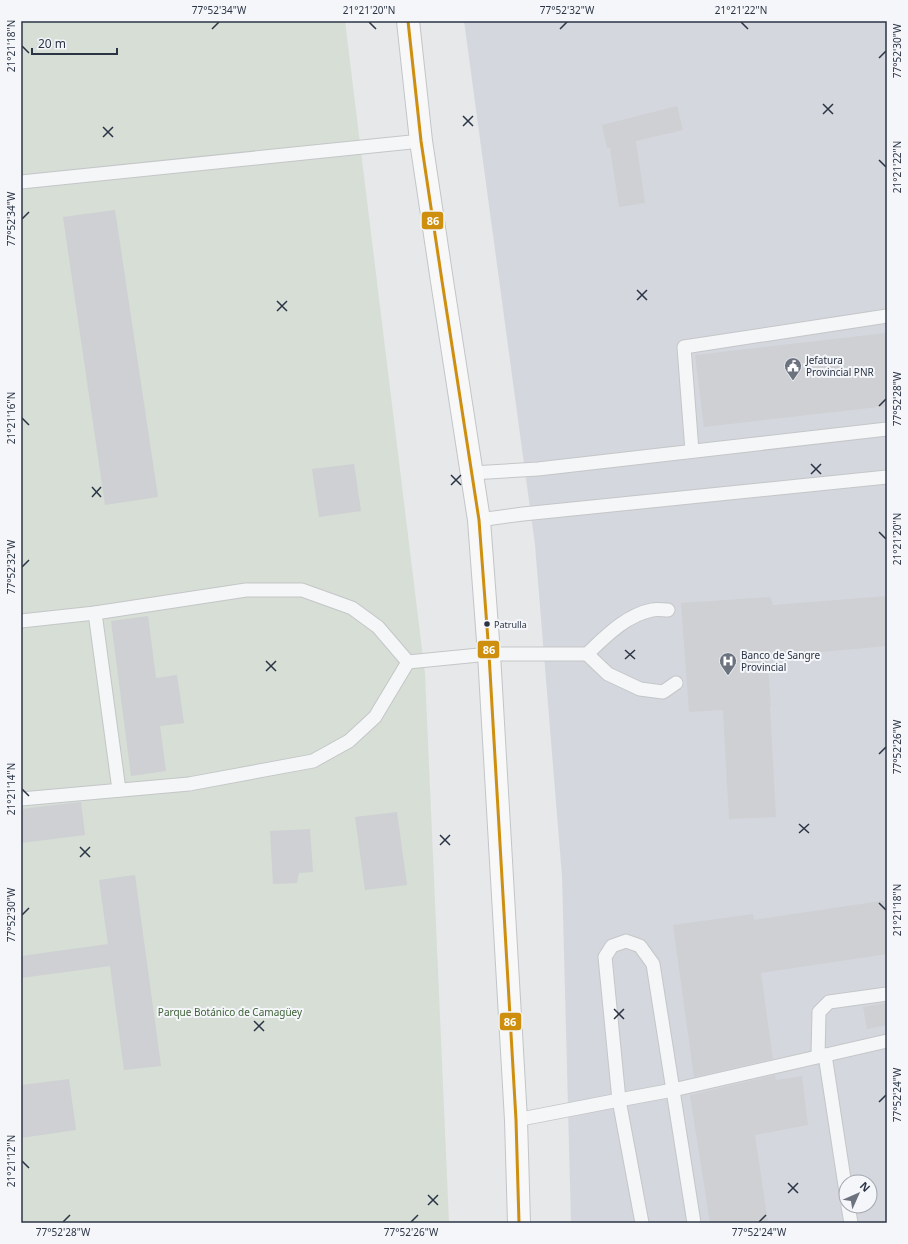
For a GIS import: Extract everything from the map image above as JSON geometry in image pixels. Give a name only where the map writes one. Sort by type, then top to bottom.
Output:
[{"type":"main road","points":[[408,21],[422,141],[479,520],[489,654],[516,1120],[519,1223]]},
{"type":"lane","points":[[21,182],[422,141]]},
{"type":"lane","points":[[692,451],[684,347],[887,316]]},
{"type":"lane","points":[[472,474],[538,469],[887,429]]},
{"type":"lane","points":[[479,520],[523,514],[887,477]]},
{"type":"lane","points":[[21,621],[95,613],[246,590],[302,590],[352,608],[378,627],[408,662]]},
{"type":"lane","points":[[408,662],[489,654],[587,654],[608,634],[631,617],[652,610],[668,610]]},
{"type":"lane","points":[[95,613],[119,790]]},
{"type":"lane","points":[[587,654],[608,674],[640,689],[663,692],[676,683]]},
{"type":"lane","points":[[21,799],[189,784],[313,761],[350,741],[375,717],[408,662]]},
{"type":"lane","points":[[642,1223],[619,1100],[605,957],[612,946],[626,941],[640,946],[653,964],[694,1223]]},
{"type":"lane","points":[[843,1174],[822,1056],[819,1012],[829,1002],[887,994]]},
{"type":"lane","points":[[516,1120],[673,1090],[887,1040]]},
{"type":"shaded area","points":[[464,21],[887,21],[887,1223],[571,1223],[562,876],[535,545]]},
{"type":"green space","name":"Parque Botánico de Camagüey","points":[[21,21],[345,21],[425,674],[449,1223],[21,1223]]},
{"type":"building","points":[[677,106],[683,130],[636,141],[645,203],[619,207],[610,148],[607,148],[602,125]]},
{"type":"building","points":[[115,210],[158,497],[105,505],[63,217]]},
{"type":"building","name":"Jefatura Provincial PNR","points":[[887,333],[887,406],[704,427],[695,355]]},
{"type":"building","points":[[354,464],[361,511],[319,517],[312,469]]},
{"type":"building","points":[[887,596],[887,646],[767,657],[771,706],[776,817],[729,819],[723,710],[689,712],[681,603],[770,597],[773,605]]},
{"type":"building","points":[[148,616],[156,678],[177,675],[184,723],[160,726],[166,771],[131,776],[111,621]]},
{"type":"building","points":[[81,802],[85,835],[21,843],[21,809]]},
{"type":"building","points":[[397,812],[407,885],[365,890],[355,817]]},
{"type":"building","points":[[310,829],[313,872],[299,873],[297,883],[273,884],[270,831]]},
{"type":"building","points":[[135,875],[161,1066],[124,1070],[110,966],[21,978],[21,956],[108,944],[99,880]]},
{"type":"building","points":[[887,900],[887,954],[761,973],[773,1059],[694,1077],[673,925],[753,914],[754,920]]},
{"type":"building","points":[[887,1003],[887,1025],[867,1029],[863,1007]]},
{"type":"building","points":[[775,1075],[776,1080],[802,1076],[808,1125],[755,1135],[768,1223],[710,1223],[690,1095]]},
{"type":"building","points":[[69,1079],[76,1130],[21,1138],[21,1085]]},
{"type":"transit line","name":"86","points":[[408,21],[421,141],[479,520],[489,654],[516,1120],[519,1223]]},
{"type":"place","name":"Jefatura Provincial PNR","points":[[793,381]]},
{"type":"place","name":"Patrulla","points":[[487,624]]},
{"type":"place","name":"Banco de Sangre Provincial","points":[[728,676]]}]
